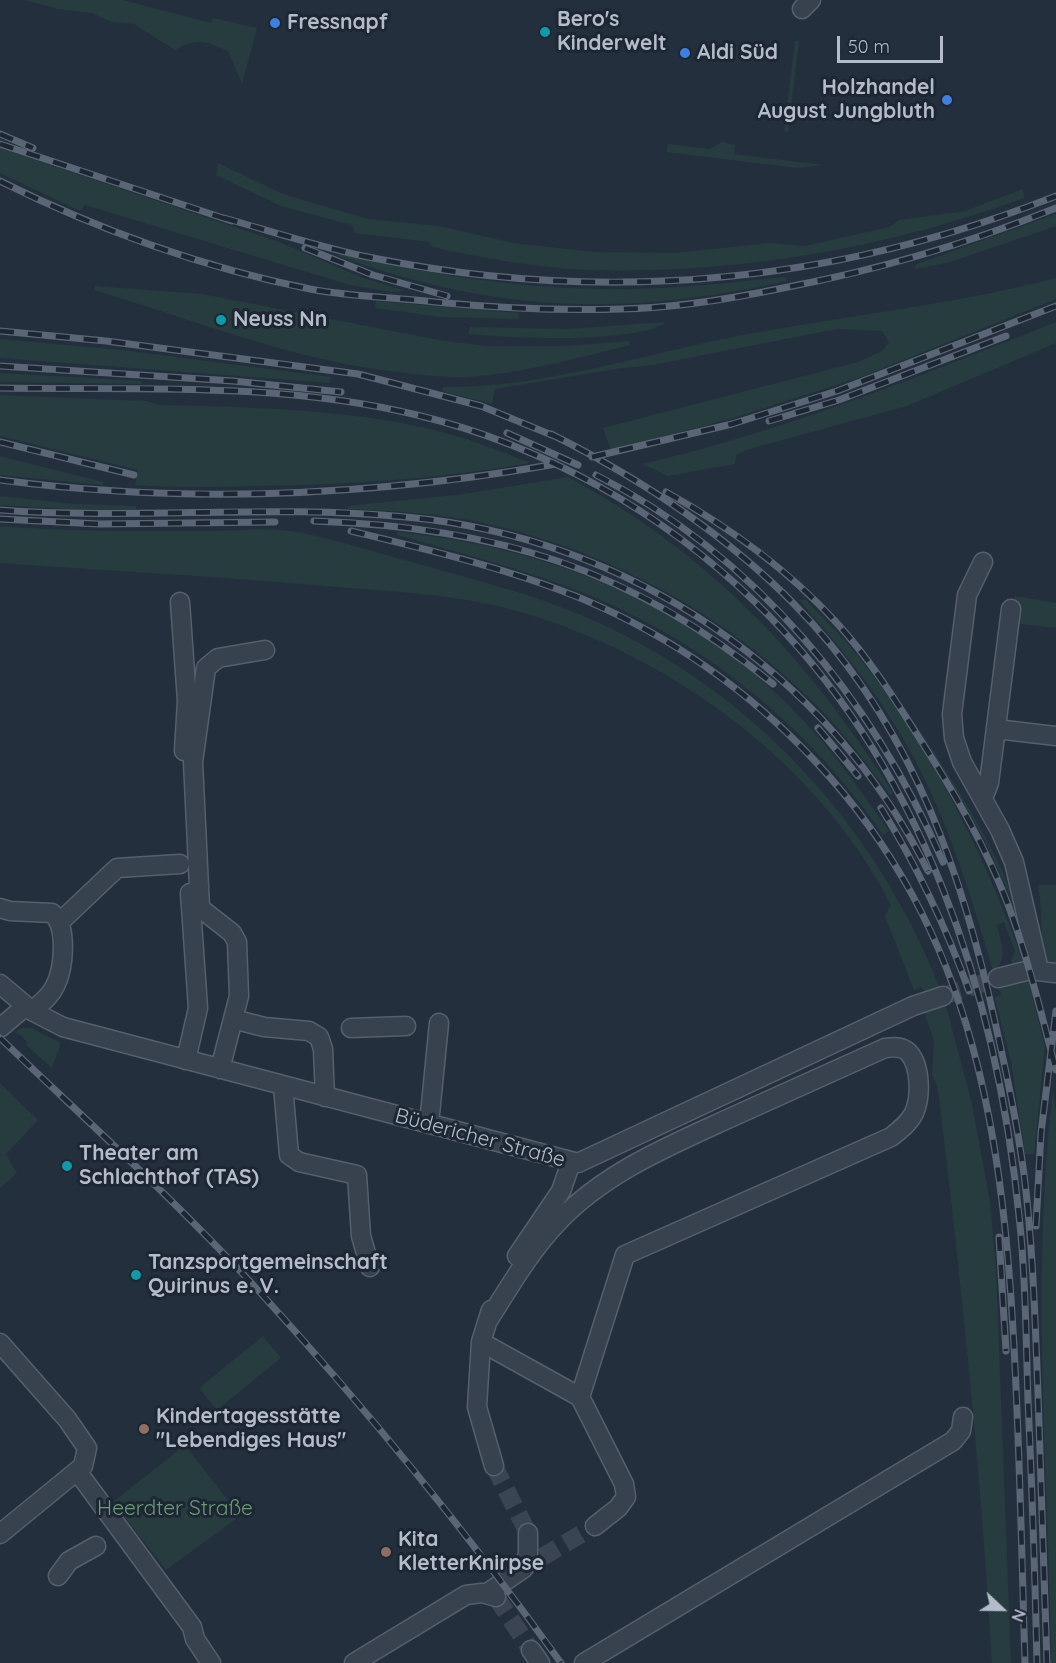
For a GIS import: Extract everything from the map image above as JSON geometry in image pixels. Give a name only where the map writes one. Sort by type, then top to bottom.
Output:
[{"type":"street","points":[[983,562],[967,595],[952,714],[954,738],[962,762],[983,798],[1014,862],[1047,972],[998,978]]},
{"type":"street","points":[[180,602],[194,701],[193,762],[202,948],[198,1008],[186,1060]]},
{"type":"street","points":[[983,798],[989,783],[1011,609]]},
{"type":"street","points":[[198,1008],[195,994],[183,760],[194,701],[211,662],[265,650]]},
{"type":"street","points":[[996,729],[1056,736]]},
{"type":"street","points":[[60,922],[117,868],[180,864]]},
{"type":"street","points":[[0,908],[10,911],[52,913],[60,922],[62,951],[56,985],[49,996],[0,1028]]},
{"type":"street","points":[[200,908],[236,937],[239,996],[220,1069]]},
{"type":"street","name":"Büdericher Straße","points":[[0,984],[29,1009],[63,1027],[571,1162],[586,1161],[903,1011],[943,996]]},
{"type":"street","points":[[233,1019],[264,1027],[309,1031],[319,1037],[323,1049],[325,1097]]},
{"type":"street","points":[[429,1124],[439,1023]]},
{"type":"street","points":[[351,1028],[406,1026]]},
{"type":"street","points":[[487,1322],[528,1257],[558,1221],[596,1188],[636,1163],[681,1140],[885,1048],[897,1047],[908,1052],[916,1071],[919,1091],[915,1112],[905,1126],[891,1137],[625,1255],[580,1397]]},
{"type":"street","points":[[284,1086],[289,1155],[298,1162],[357,1175],[361,1236],[370,1267]]},
{"type":"street","points":[[494,1466],[477,1407],[481,1342],[499,1288],[522,1246],[561,1191],[571,1162]]},
{"type":"street","points":[[481,1342],[580,1397],[624,1484],[626,1497],[618,1508],[595,1526]]},
{"type":"street","points":[[0,1343],[83,1439],[87,1448],[83,1466],[0,1534]]},
{"type":"street","points":[[584,1663],[953,1441],[961,1431],[963,1417]]},
{"type":"street","points":[[77,1471],[107,1537],[192,1627],[195,1639],[211,1663]]},
{"type":"street","points":[[524,1569],[528,1553],[528,1533]]},
{"type":"street","points":[[58,1576],[69,1561],[107,1537]]},
{"type":"street","points":[[354,1663],[466,1595],[491,1595],[542,1557]]},
{"type":"green space","points":[[25,0],[123,0],[211,23],[213,18],[257,28],[242,84],[228,51],[213,45],[196,42],[175,50],[134,24],[111,22],[92,13],[58,9]]},
{"type":"green space","points":[[795,41],[799,41],[788,132],[784,131]]},
{"type":"green space","points":[[722,142],[735,145],[734,154],[823,165],[797,168],[666,152],[668,144],[710,149]]},
{"type":"green space","points":[[0,148],[279,242],[363,278],[406,291],[392,292],[350,285],[85,205],[80,211],[0,173]]},
{"type":"green space","points":[[218,163],[283,194],[368,219],[439,226],[513,243],[594,252],[675,253],[770,243],[805,246],[889,227],[899,220],[965,211],[1023,189],[1024,198],[918,231],[810,255],[700,268],[590,270],[510,262],[432,247],[429,242],[355,233],[352,225],[281,206],[216,175]]},
{"type":"green space","points":[[1056,214],[1056,226],[947,263],[914,269],[917,264]]},
{"type":"green space","points":[[340,253],[465,278],[550,287],[635,289],[786,277],[787,281],[728,293],[671,300],[615,304],[561,303],[506,298],[452,289],[396,275],[338,256]]},
{"type":"green space","points":[[1056,278],[1056,299],[861,377],[730,419],[611,450],[603,428],[858,362],[882,351],[889,342],[882,331],[837,329],[647,366],[495,389],[492,404],[442,391],[443,387],[480,386],[554,376],[738,336],[977,296]]},
{"type":"green space","points":[[95,286],[202,294],[439,340],[486,346],[566,346],[629,341],[630,345],[510,372],[469,377],[442,377],[358,366],[281,349],[94,290]]},
{"type":"green space","points":[[376,301],[519,313],[518,319],[441,317],[375,308]]},
{"type":"green space","points":[[664,322],[664,324],[646,330],[597,337],[540,338],[468,334],[470,327],[569,329]]},
{"type":"green space","points":[[1056,322],[1056,343],[907,406],[746,450],[736,455],[735,464],[668,476],[642,464],[695,451],[800,419],[903,382]]},
{"type":"green space","points":[[0,339],[122,350],[331,377],[330,383],[0,358]]},
{"type":"green space","points":[[0,373],[142,381],[142,384],[0,382]]},
{"type":"green space","points":[[0,395],[146,401],[160,405],[262,408],[364,417],[443,432],[530,463],[427,477],[358,483],[209,487],[135,485],[138,470],[0,436]]},
{"type":"green space","points":[[0,456],[103,482],[103,485],[0,475]]},
{"type":"green space","points":[[568,477],[619,507],[667,540],[711,575],[752,613],[826,697],[893,793],[890,795],[828,717],[783,673],[704,615],[662,590],[573,549],[526,534],[447,516],[348,509],[348,506],[464,494]]},
{"type":"green space","points":[[0,496],[75,504],[136,506],[136,510],[97,511],[0,505]]},
{"type":"green space","points":[[0,526],[105,531],[260,529],[289,531],[340,542],[498,586],[545,601],[614,630],[669,660],[720,696],[768,735],[811,779],[851,827],[885,879],[916,933],[941,991],[925,991],[920,987],[914,990],[885,916],[891,905],[860,853],[822,804],[779,759],[731,718],[679,683],[624,652],[567,628],[509,609],[446,597],[254,580],[0,563]]},
{"type":"green space","points":[[397,532],[453,539],[508,551],[562,567],[615,588],[666,613],[714,643],[758,677],[799,716],[835,757],[889,831],[883,835],[825,761],[792,727],[719,667],[680,641],[639,618],[572,588],[397,535]]},
{"type":"green space","points":[[1015,596],[1056,603],[1056,628],[1013,623]]},
{"type":"green space","points":[[799,600],[806,600],[847,643],[902,715],[971,837],[1024,964],[1013,967],[1011,962],[1015,951],[1004,922],[997,925],[1003,955],[993,971],[942,817],[914,758],[864,679]]},
{"type":"green space","points":[[912,719],[967,805],[996,858],[1012,897],[1033,963],[1008,891],[985,841]]},
{"type":"green space","points":[[1038,885],[1056,885],[1056,965],[1045,965]]},
{"type":"green space","points":[[1028,977],[1045,1047],[1034,1154],[1025,1154],[1011,1062],[995,998],[1001,994],[997,984]]},
{"type":"green space","points":[[945,1002],[972,1104],[990,1202],[996,1269],[1011,1663],[992,1663],[976,1447],[962,1304],[938,1089],[932,1074],[934,1041],[925,1015],[929,1008]]},
{"type":"green space","points":[[22,1028],[31,1028],[61,1043],[52,1068],[26,1045],[22,1036],[14,1032]]},
{"type":"green space","points":[[0,1083],[38,1120],[6,1154],[17,1173],[0,1188]]},
{"type":"green space","points":[[1053,1091],[1056,1111],[1056,1663],[1051,1663],[1042,1305],[1046,1162]]},
{"type":"green space","points":[[263,1336],[281,1358],[217,1410],[199,1388]]},
{"type":"green space","name":"Heerdter Straße","points":[[185,1445],[240,1516],[166,1570],[113,1502]]},
{"type":"tunnel","points":[[943,996],[998,978]]},
{"type":"tunnel","points":[[494,1466],[528,1533]]},
{"type":"tunnel","points":[[542,1557],[595,1526]]},
{"type":"tunnel","points":[[496,1597],[531,1650]]},
{"type":"railway","points":[[0,134],[33,148]]},
{"type":"railway","points":[[0,144],[232,221]]},
{"type":"railway","points":[[0,181],[112,231],[191,258],[270,280],[325,292],[481,306],[551,309],[597,310],[662,307],[763,292],[853,273],[922,255],[1056,208]]},
{"type":"railway","points":[[224,218],[350,253],[456,272],[543,280],[630,282],[716,278],[802,267],[887,249],[972,226],[1056,196]]},
{"type":"railway","points":[[305,248],[373,275],[447,296]]},
{"type":"railway","points":[[592,457],[732,424],[837,391],[1056,306]]},
{"type":"railway","points":[[0,331],[106,341],[358,374],[481,406],[559,438]]},
{"type":"railway","points":[[769,421],[839,400],[1006,336]]},
{"type":"railway","points":[[0,366],[233,381],[341,392]]},
{"type":"railway","points":[[0,388],[262,392],[366,404],[464,428],[510,444],[555,464],[640,511],[719,569],[755,602],[814,666],[865,736],[907,810],[943,888],[971,970],[993,1054],[1009,1139],[1022,1247],[1037,1663]]},
{"type":"railway","points":[[507,433],[578,465]]},
{"type":"railway","points":[[551,434],[616,469],[680,509],[739,554],[794,604],[833,647],[866,692],[895,739],[942,838],[960,891],[990,1000],[1013,1108],[1024,1174],[1035,1311],[1047,1663]]},
{"type":"railway","points":[[0,442],[134,475]]},
{"type":"railway","points":[[0,480],[69,488],[139,492],[279,493],[418,483],[556,464]]},
{"type":"railway","points":[[596,475],[654,508],[708,547],[758,590],[803,638],[845,690],[882,745],[915,802],[943,862]]},
{"type":"railway","points":[[666,492],[734,534],[797,583],[849,636],[885,686],[954,795],[997,878],[1026,958],[1056,1070]]},
{"type":"railway","points":[[0,510],[51,513],[355,513],[406,517],[488,530],[567,553],[642,585],[713,627],[778,677],[836,735],[886,799],[928,871]]},
{"type":"railway","points":[[0,519],[99,524],[275,522]]},
{"type":"railway","points":[[314,521],[380,525],[442,533],[501,545],[558,561],[613,583],[667,610],[720,644],[773,684]]},
{"type":"railway","points":[[351,531],[469,561],[557,589],[617,615],[679,649],[737,689],[815,761],[870,827],[913,896],[947,968],[972,1043],[990,1121],[1002,1200],[1015,1366],[1025,1663]]},
{"type":"railway","points":[[818,728],[858,776]]},
{"type":"railway","points":[[881,808],[930,897],[969,991]]},
{"type":"railway","points":[[1036,1226],[1041,1133],[1056,1011]]},
{"type":"railway","points":[[0,1038],[194,1223],[297,1333],[376,1424],[452,1518],[561,1663]]},
{"type":"railway","points":[[999,1237],[1006,1351]]},
{"type":"place","name":"Fressnapf","points":[[275,23]]},
{"type":"place","name":"Bero's Kinderwelt","points":[[545,32]]},
{"type":"place","name":"Aldi Süd","points":[[685,53]]},
{"type":"place","name":"Holzhandel August Jungbluth","points":[[947,100]]},
{"type":"place","name":"Neuss Nn","points":[[221,320]]},
{"type":"place","name":"Theater am Schlachthof (TAS)","points":[[67,1166]]},
{"type":"place","name":"Tanzsportgemeinschaft Quirinus e. V.","points":[[136,1275]]},
{"type":"place","name":"Kindertagesstätte \"Lebendiges Haus\"","points":[[144,1429]]},
{"type":"place","name":"Kita KletterKnirpse","points":[[386,1552]]}]
